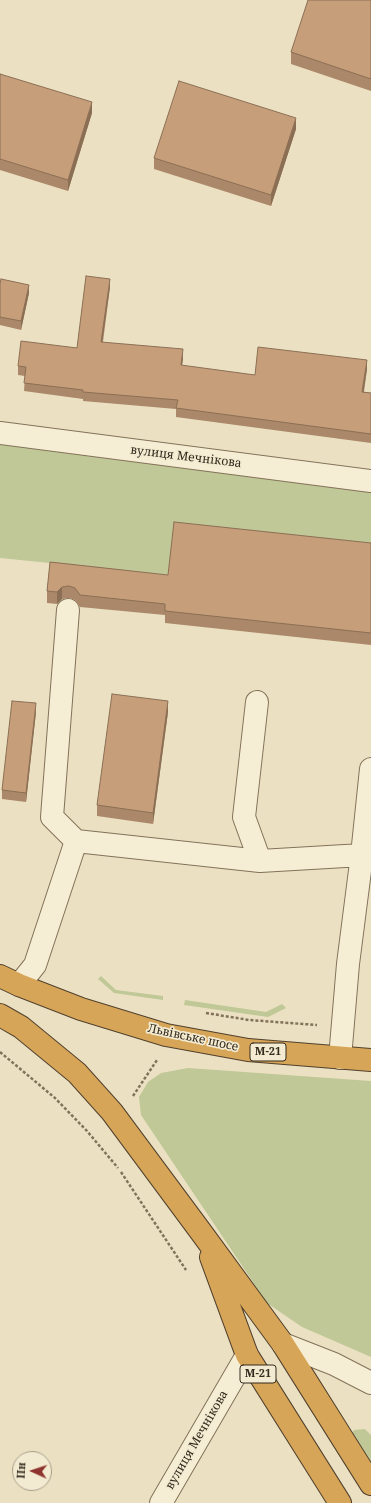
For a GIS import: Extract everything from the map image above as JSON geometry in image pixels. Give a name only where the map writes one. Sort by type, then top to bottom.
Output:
[{"type":"highway","name":"Львівське шосе","points":[[10,981],[81,1009],[166,1035],[248,1050],[371,1060]]},
{"type":"highway","name":"М-21","points":[[0,1015],[21,1027],[77,1073],[112,1112],[201,1232],[246,1355],[340,1503]]},
{"type":"highway","points":[[201,1232],[283,1344],[371,1484]]},
{"type":"street","name":"вулиця Мечнікова","points":[[0,433],[371,480]]},
{"type":"street","points":[[68,610],[52,817],[76,841],[260,861],[367,856]]},
{"type":"street","points":[[257,702],[244,817],[260,861]]},
{"type":"street","points":[[340,1058],[348,964],[367,856],[371,769]]},
{"type":"street","points":[[10,981],[35,965],[76,841]]},
{"type":"street","points":[[283,1344],[334,1364],[371,1383]]},
{"type":"street","name":"вулиця Мечнікова","points":[[161,1503],[246,1355]]},
{"type":"path","points":[[202,1012],[249,1020],[342,1026]]},
{"type":"path","points":[[87,1131],[132,1097],[160,1056],[166,1035]]},
{"type":"path","points":[[0,1052],[55,1098],[87,1131],[120,1170],[188,1273]]},
{"type":"green space","points":[[0,433],[371,481],[371,555],[170,575],[0,558]]},
{"type":"green space","points":[[101,976],[116,990],[163,996],[163,1000],[114,993],[98,979]]},
{"type":"green space","points":[[185,1000],[266,1012],[282,1004],[286,1008],[268,1017],[184,1005]]},
{"type":"green space","points":[[188,1068],[371,1081],[371,1357],[302,1327],[267,1303],[141,1115],[139,1097],[148,1082],[161,1073]]},
{"type":"green space","points":[[365,1429],[371,1435],[371,1469],[350,1436],[354,1430]]},
{"type":"building","points":[[308,0],[371,0],[371,79],[291,52]]},
{"type":"building","points":[[0,74],[92,102],[68,180],[0,159]]},
{"type":"building","points":[[179,81],[296,118],[271,195],[154,158]]},
{"type":"building","points":[[86,276],[110,279],[101,342],[183,349],[181,365],[255,375],[258,347],[367,360],[362,392],[371,393],[371,434],[176,408],[178,400],[83,392],[83,390],[24,383],[26,367],[18,366],[21,341],[77,348]]},
{"type":"building","points":[[1,279],[29,285],[21,321],[0,317]]},
{"type":"building","points":[[174,522],[371,543],[371,633],[165,611],[165,604],[80,595],[75,588],[69,586],[62,587],[57,592],[47,591],[50,562],[168,575]]},
{"type":"building","points":[[112,694],[168,701],[153,813],[97,805]]},
{"type":"building","points":[[12,701],[36,703],[26,793],[2,790]]}]
